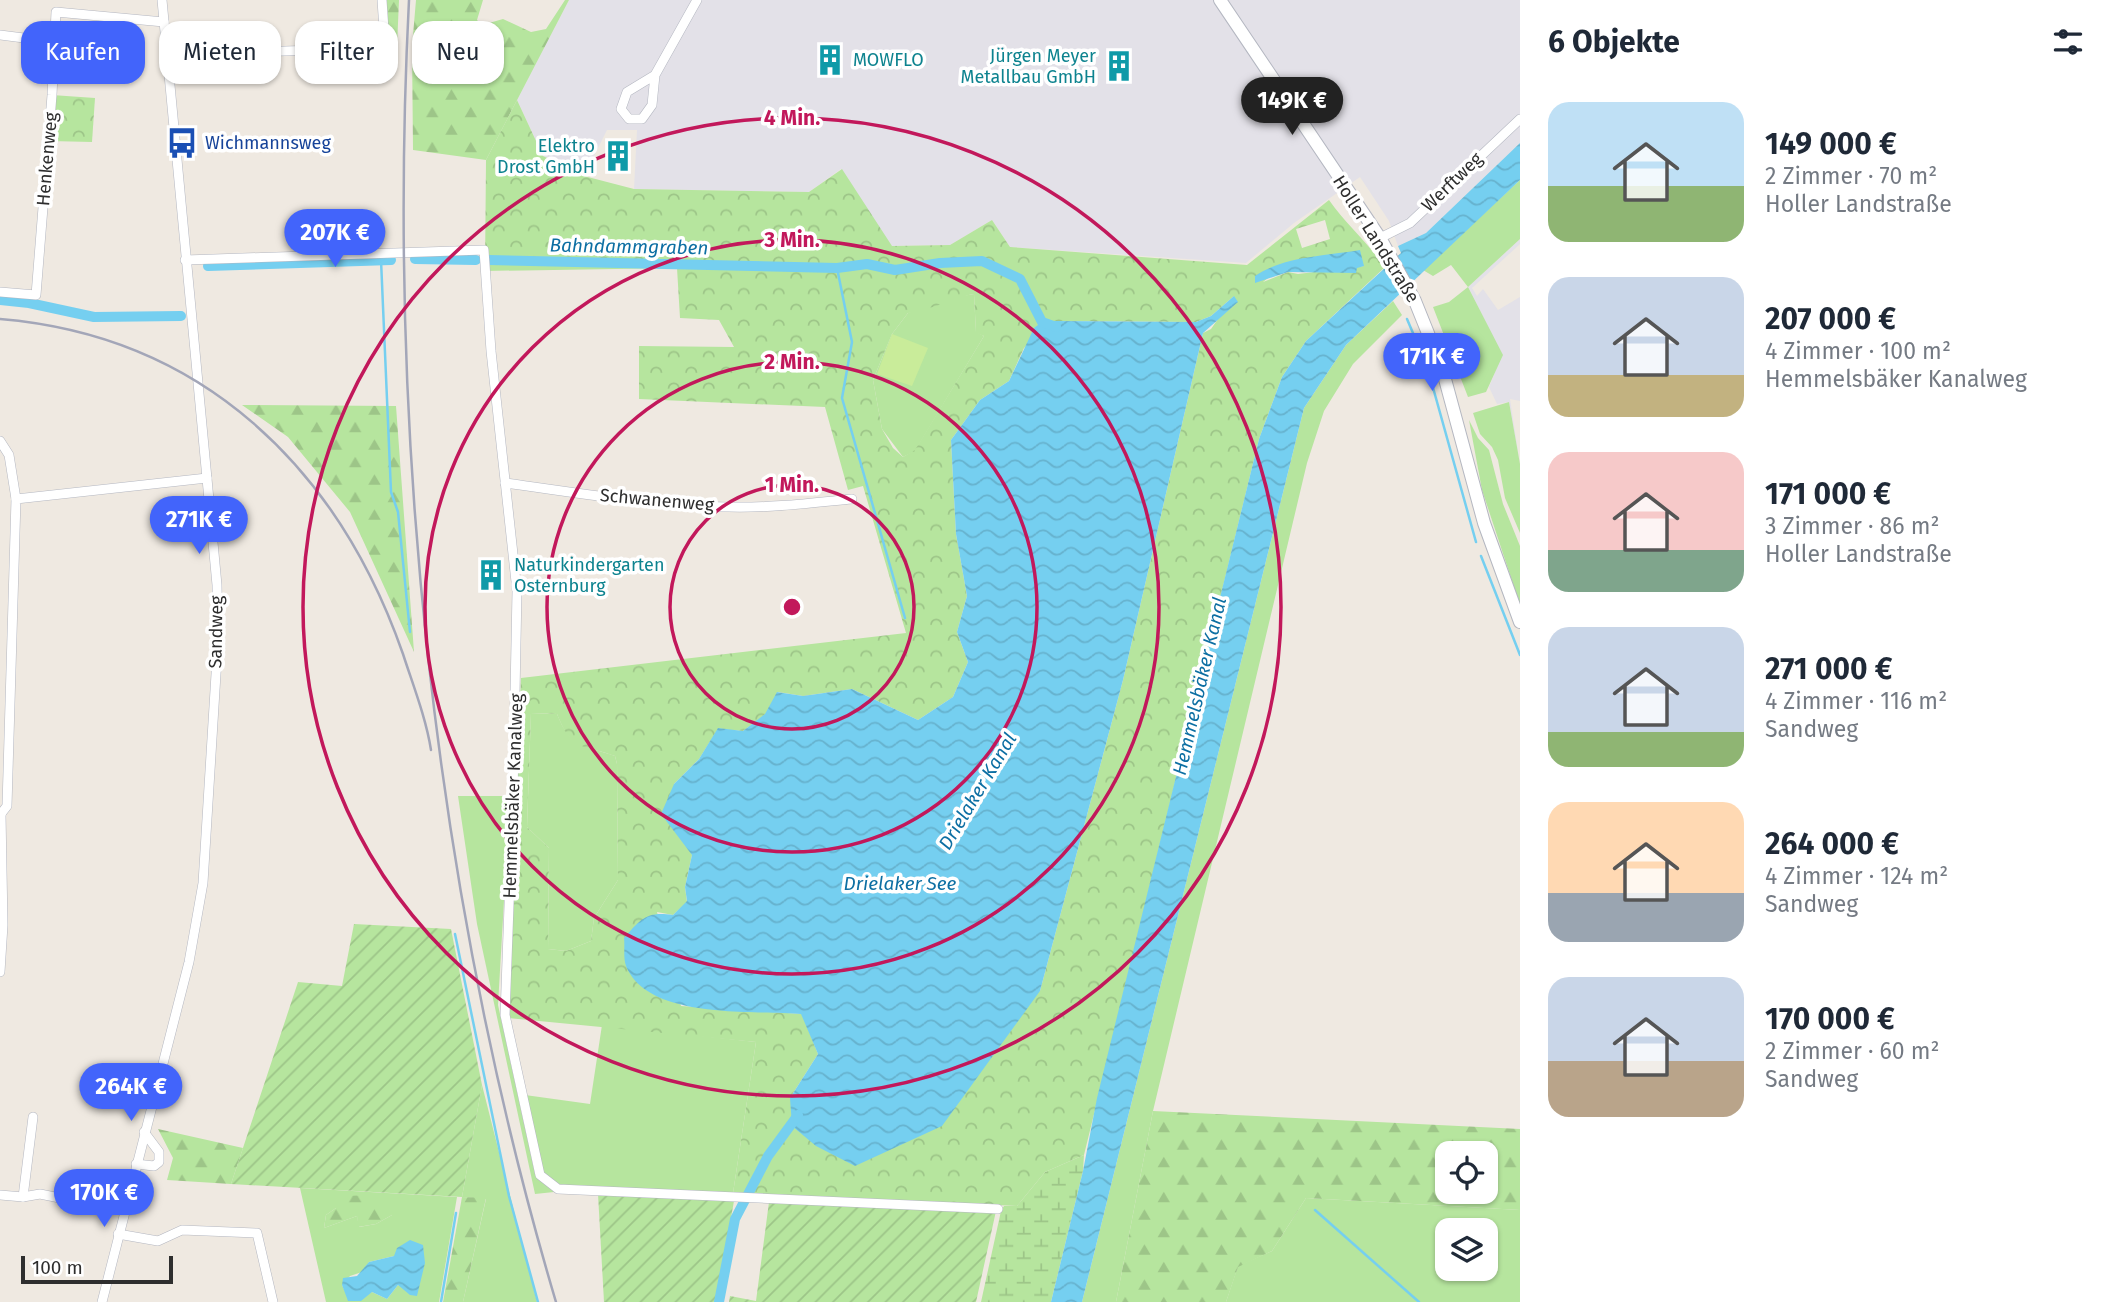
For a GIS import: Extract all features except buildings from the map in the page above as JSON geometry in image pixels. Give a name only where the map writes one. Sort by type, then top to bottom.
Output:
[{"type":"main road","name":"Holler Landstraße","points":[[1220,0],[1380,238],[1408,287],[1442,368],[1484,523],[1520,622]]},
{"type":"street","name":"Henkenweg","points":[[55,0],[56,21]]},
{"type":"street","name":"Sandweg","points":[[162,0],[164,21]]},
{"type":"street","points":[[281,51],[378,48],[385,45],[382,0]]},
{"type":"street","points":[[655,75],[627,92],[621,109],[629,119],[642,119],[648,113],[655,75],[697,0]]},
{"type":"street","points":[[56,12],[159,22]]},
{"type":"street","points":[[0,35],[21,37]]},
{"type":"street","name":"Henkenweg","points":[[0,292],[36,295],[52,84]]},
{"type":"street","name":"Sandweg","points":[[102,1302],[189,962],[203,883],[218,642],[217,585],[170,84]]},
{"type":"street","name":"Werftweg","points":[[1380,238],[1410,223],[1520,119]]},
{"type":"street","name":"Hemmelsbäker Kanalweg","points":[[186,260],[484,250],[517,591],[511,886],[504,1004],[509,1043],[537,1165],[548,1183],[558,1189],[734,1194],[998,1209]]},
{"type":"street","points":[[0,441],[9,455],[16,499],[7,806],[1,815],[3,925],[0,972]]},
{"type":"street","points":[[16,499],[207,478]]},
{"type":"street","name":"Schwanenweg","points":[[505,483],[635,500],[727,507],[785,506],[852,499]]},
{"type":"street","points":[[0,672],[12,671]]},
{"type":"street","points":[[23,1197],[33,1117]]},
{"type":"street","points":[[136,1164],[154,1166],[159,1162],[159,1152],[144,1132]]},
{"type":"street","points":[[0,1195],[23,1197],[40,1194],[124,1210]]},
{"type":"street","points":[[118,1234],[158,1241],[181,1230],[257,1233],[273,1302]]},
{"type":"shaded area","points":[[569,0],[1520,0],[1520,143],[1426,233],[1398,246],[1389,221],[1360,177],[1294,223],[1246,263],[1010,247],[992,220],[950,245],[891,246],[841,169],[809,192],[634,189],[637,130],[607,130],[584,176],[543,156],[517,100]]},
{"type":"shaded area","points":[[1520,239],[1520,244],[1472,288],[1477,296],[1483,289],[1498,310],[1520,297],[1520,401],[1510,399],[1520,464],[1509,402],[1497,404],[1489,387],[1502,355],[1468,287]]},
{"type":"green space","points":[[385,0],[399,0],[398,24],[398,21],[387,21]]},
{"type":"green space","points":[[416,0],[483,0],[478,21],[414,21]]},
{"type":"green space","points":[[565,0],[569,0],[486,160],[413,150],[412,84],[504,84],[504,21],[496,21],[503,19],[531,32],[546,29]]},
{"type":"green space","points":[[52,95],[95,98],[92,142],[49,141]]},
{"type":"green space","points":[[517,100],[543,156],[584,176],[634,189],[809,192],[842,169],[892,246],[950,245],[992,220],[1010,247],[1247,265],[1329,200],[1384,268],[1306,341],[1282,377],[1259,439],[1084,1155],[1045,1172],[1017,1206],[733,1193],[756,1042],[508,1018],[521,678],[906,633],[863,486],[848,490],[825,407],[639,399],[639,346],[734,347],[719,320],[680,318],[677,268],[485,271],[486,160]],"holes":[[[1325,220],[1330,239],[1302,248],[1296,229]],[[1288,262],[1364,266],[1298,274],[1288,272],[1263,282]],[[974,294],[976,333],[984,336],[915,450],[903,457],[893,448],[882,429],[873,380],[892,334],[908,313]],[[1234,296],[1211,329],[1203,333],[1123,680],[1040,991],[790,1098],[818,1054],[802,1014],[681,1006],[657,912],[673,915],[687,902],[685,887],[692,855],[674,784],[699,759],[718,729],[743,731],[766,714],[778,692],[803,696],[852,689],[918,720],[953,697],[968,662],[957,632],[967,596],[956,534],[951,440],[980,400],[1009,381],[1024,348],[1056,321],[1196,322],[1211,316]],[[531,713],[557,714],[573,741],[615,756],[617,764],[618,880],[594,918],[591,941],[566,951],[548,949],[549,848],[527,827]]]},
{"type":"green space","points":[[1520,180],[1520,239],[1468,287],[1451,265],[1433,276],[1423,270]]},
{"type":"green space","points":[[1468,287],[1503,355],[1486,392],[1468,397],[1433,307],[1449,302]]},
{"type":"green space","points":[[974,294],[976,332],[984,336],[915,451],[903,457],[882,429],[873,380],[892,334],[908,313],[950,298]]},
{"type":"green space","points":[[1393,301],[1402,315],[1353,364],[1324,411],[1307,463],[1153,1111],[1116,1302],[1082,1302],[1304,408],[1346,345]]},
{"type":"green space","points":[[892,334],[928,348],[912,386],[877,374]]},
{"type":"green space","points":[[1509,402],[1520,464],[1520,533],[1505,498],[1498,460],[1492,447],[1480,434],[1473,413]]},
{"type":"green space","points":[[242,405],[396,406],[414,652],[350,512],[288,437]]},
{"type":"green space","points":[[1469,420],[1478,438],[1489,450],[1503,504],[1520,546],[1520,605],[1482,490]]},
{"type":"green space","points":[[531,713],[557,714],[573,740],[615,756],[617,764],[618,880],[594,918],[591,941],[566,951],[548,949],[549,848],[527,827]]},
{"type":"green space","points":[[458,796],[510,796],[498,1005],[535,1174],[554,1192],[535,1194],[477,924]]},
{"type":"green space","points":[[354,924],[451,929],[482,1085],[462,1197],[231,1184],[298,982],[342,986]]},
{"type":"green space","points":[[602,1025],[756,1042],[733,1193],[565,1186],[552,1182],[544,1173],[525,1095],[590,1104]]},
{"type":"green space","points":[[482,1085],[537,1302],[463,1302],[486,1199],[462,1197]]},
{"type":"green space","points":[[1153,1111],[1520,1129],[1520,1210],[1306,1198],[1272,1251],[1238,1267],[1226,1302],[1116,1302]]},
{"type":"green space","points":[[158,1129],[243,1148],[231,1184],[167,1180],[173,1158]]},
{"type":"green space","points":[[1084,1155],[1083,1171],[1051,1302],[981,1302],[1004,1206],[1017,1206],[1045,1172]]},
{"type":"green space","points":[[300,1188],[457,1197],[439,1302],[326,1302]],"holes":[[[336,1208],[392,1215],[376,1224],[359,1227],[357,1216],[324,1228],[326,1215]],[[394,1256],[406,1289],[398,1285],[387,1299],[372,1292],[349,1300],[342,1285],[350,1276],[365,1271],[369,1262]]]},
{"type":"green space","points":[[598,1194],[734,1201],[716,1302],[604,1302]]},
{"type":"green space","points":[[383,1195],[392,1215],[376,1224],[358,1227],[357,1216],[324,1228],[326,1215],[336,1208],[341,1196]]},
{"type":"green space","points":[[462,1197],[486,1198],[463,1302],[443,1302]]},
{"type":"green space","points":[[1306,1198],[1520,1210],[1520,1302],[1226,1302],[1238,1266],[1272,1251]]},
{"type":"green space","points":[[769,1202],[996,1211],[976,1302],[729,1302],[730,1296],[756,1301]]},
{"type":"water","name":"Hemmelsbäker Kanal","points":[[1520,143],[1520,180],[1346,345],[1304,408],[1082,1302],[1051,1302],[1083,1171],[1097,1098],[1259,439],[1282,377],[1306,341],[1401,253],[1398,246],[1426,233]]},
{"type":"water","points":[[1360,250],[1364,266],[1357,268],[1356,273],[1288,272],[1255,283],[1255,276],[1279,264]]},
{"type":"water","name":"Drielaker See","points":[[1234,296],[1238,302],[1203,333],[1123,680],[1040,991],[942,1126],[855,1166],[816,1146],[792,1126],[790,1098],[818,1054],[801,1014],[703,1009],[678,1004],[656,996],[638,983],[626,966],[624,938],[635,926],[656,914],[673,915],[687,901],[685,887],[692,855],[661,814],[674,784],[699,759],[718,728],[743,731],[765,714],[777,692],[803,696],[852,689],[918,720],[953,697],[968,662],[957,632],[967,596],[956,534],[951,440],[980,400],[1009,381],[1034,328],[1042,322],[1196,322],[1211,316]]},
{"type":"water","points":[[410,1240],[423,1245],[425,1263],[417,1296],[410,1295],[398,1285],[387,1299],[372,1292],[361,1301],[348,1301],[342,1285],[343,1278],[357,1276],[369,1262],[394,1256],[397,1248]]},
{"type":"waterway","name":"Bahndammgraben","points":[[415,259],[476,260]]},
{"type":"waterway","points":[[381,260],[391,492],[398,512],[410,632]]},
{"type":"waterway","name":"Bahndammgraben","points":[[208,266],[391,260]]},
{"type":"waterway","name":"Bahndammgraben","points":[[489,260],[837,268],[867,264],[895,270],[940,263],[982,261],[1020,279],[1042,322],[1056,327]]},
{"type":"waterway","points":[[837,268],[852,342],[842,398],[905,618]]},
{"type":"waterway","name":"Bahndammgraben","points":[[0,300],[29,303],[94,317],[181,316]]},
{"type":"waterway","points":[[1407,319],[1427,366],[1476,542]]},
{"type":"waterway","points":[[1481,556],[1520,655]]},
{"type":"waterway","points":[[455,934],[509,1196],[538,1302]]},
{"type":"waterway","name":"Drielaker Kanal","points":[[719,1302],[735,1219],[768,1156],[798,1115]]},
{"type":"waterway","points":[[1315,1210],[1419,1302]]},
{"type":"waterway","points":[[441,1302],[456,1213]]},
{"type":"railway","points":[[409,0],[404,162],[405,327],[413,492],[428,657],[450,822],[478,985],[513,1145],[556,1302]]},
{"type":"railway","points":[[0,319],[73,331],[139,352],[200,383],[253,423],[300,471],[341,526],[375,587],[403,654],[423,714],[431,750]]},
{"type":"place","name":"MOWFLO","points":[[830,60]]},
{"type":"place","name":"Jürgen Meyer Metallbau GmbH","points":[[1119,66]]},
{"type":"place","name":"Wichmannsweg","points":[[182,143]]},
{"type":"place","name":"Elektro Drost GmbH","points":[[618,156]]},
{"type":"place","name":"Naturkindergarten Osternburg","points":[[491,575]]}]
